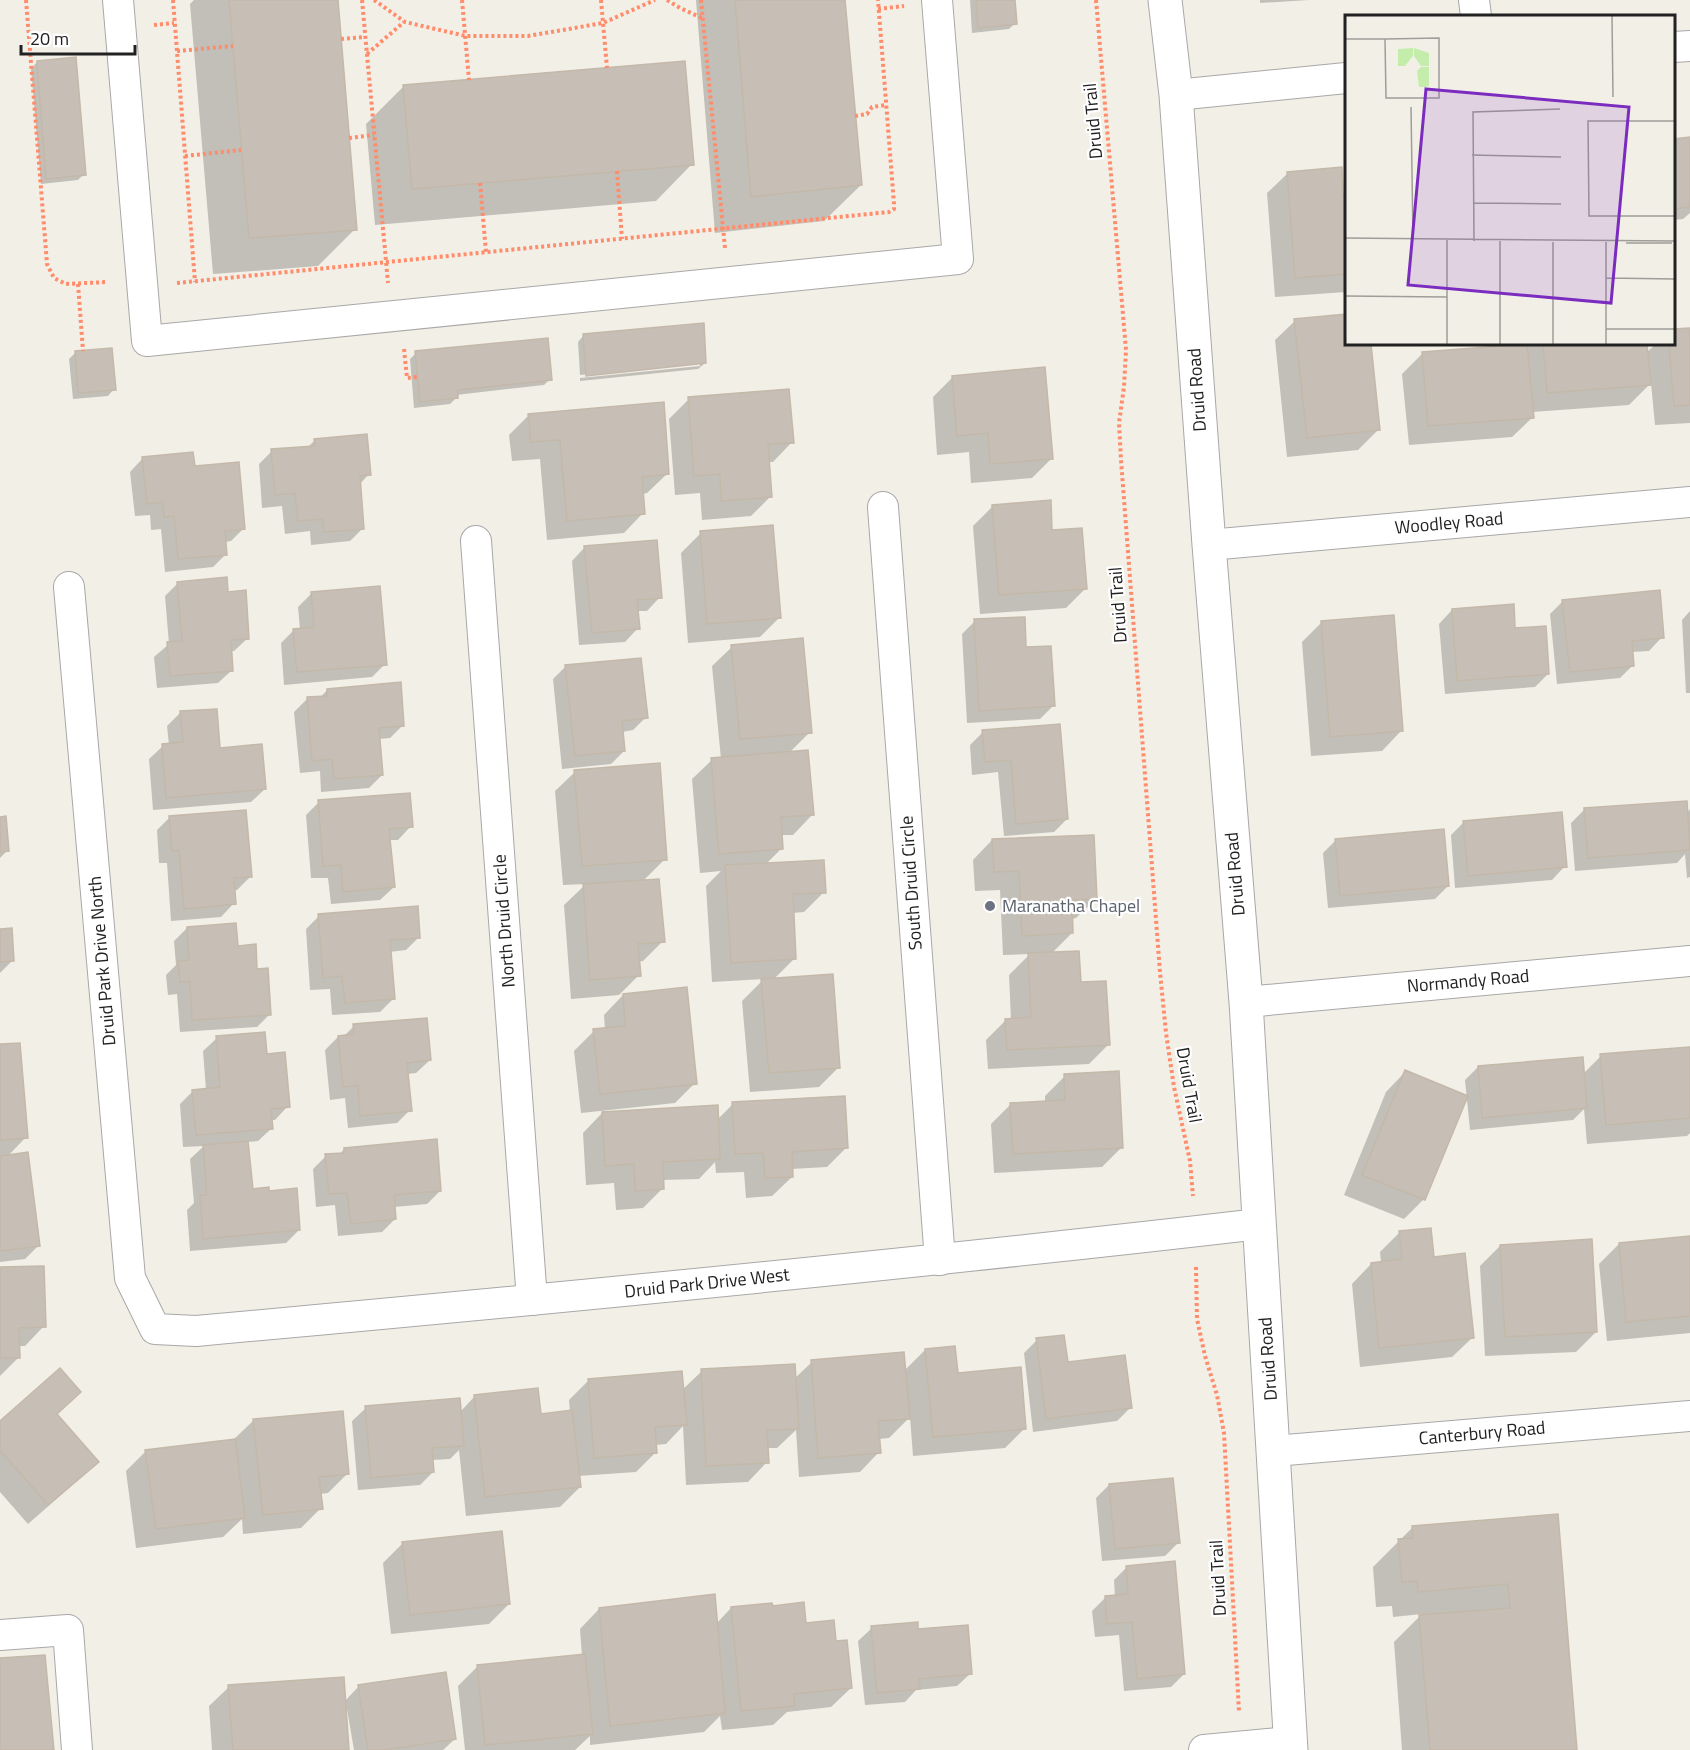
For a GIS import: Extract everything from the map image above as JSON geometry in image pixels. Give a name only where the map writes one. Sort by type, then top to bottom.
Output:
[{"type":"street","points":[[118,0],[147,341],[958,259],[926,3]]},
{"type":"street","name":"Druid Road","points":[[1165,0],[1176,95],[1246,1002],[1290,1746]]},
{"type":"street","points":[[1474,0],[1476,15]]},
{"type":"street","points":[[1675,47],[1690,46]]},
{"type":"street","points":[[1176,95],[1345,78]]},
{"type":"street","name":"Woodley Road","points":[[1209,544],[1690,502]]},
{"type":"street","name":"South Druid Circle","points":[[883,507],[940,1260]]},
{"type":"street","name":"North Druid Circle","points":[[476,541],[532,1300]]},
{"type":"street","name":"Druid Park Drive North","points":[[69,587],[130,1278],[155,1329]]},
{"type":"street","name":"Normandy Road","points":[[1246,1002],[1690,961]]},
{"type":"street","name":"Druid Park Drive West","points":[[155,1329],[196,1331],[532,1300],[940,1260],[1259,1224]]},
{"type":"street","name":"Canterbury Road","points":[[1274,1451],[1690,1416]]},
{"type":"street","points":[[0,1635],[68,1630],[77,1750]]},
{"type":"street","points":[[1204,1750],[1290,1746]]},
{"type":"path","points":[[26,0],[47,264],[54,278],[66,285],[117,281]]},
{"type":"path","points":[[173,0],[172,23],[177,51],[195,282]]},
{"type":"path","points":[[362,0],[386,263]]},
{"type":"path","points":[[374,0],[405,22],[418,22],[466,36],[528,36],[603,22],[652,0]]},
{"type":"path","points":[[462,0],[470,80]]},
{"type":"path","points":[[601,0],[607,68]]},
{"type":"path","points":[[668,0],[703,18]]},
{"type":"path","points":[[701,0],[725,251]]},
{"type":"path","points":[[173,283],[889,212],[894,209],[878,0]]},
{"type":"path","name":"Druid Trail","points":[[1096,0],[1126,350],[1119,423],[1121,460],[1160,972],[1166,1033],[1174,1087],[1190,1161],[1194,1206]]},
{"type":"path","points":[[878,9],[926,3]]},
{"type":"path","points":[[366,55],[405,22]]},
{"type":"path","points":[[341,39],[365,37]]},
{"type":"path","points":[[177,51],[233,46]]},
{"type":"path","points":[[855,116],[867,114],[872,107],[886,105]]},
{"type":"path","points":[[349,138],[374,135]]},
{"type":"path","points":[[185,156],[241,150]]},
{"type":"path","points":[[617,171],[622,239]]},
{"type":"path","points":[[480,183],[486,252]]},
{"type":"path","points":[[78,284],[83,351]]},
{"type":"path","points":[[403,340],[407,378],[417,378]]},
{"type":"path","name":"Druid Trail","points":[[1196,1259],[1197,1319],[1217,1395],[1224,1433],[1239,1718]]},
{"type":"building","points":[[229,0],[338,0],[357,230],[249,238]]},
{"type":"building","points":[[735,0],[845,0],[862,185],[751,197]]},
{"type":"building","points":[[976,0],[1015,0],[1017,24],[978,28]]},
{"type":"building","points":[[76,57],[86,175],[46,179],[37,61]]},
{"type":"building","points":[[685,61],[694,165],[412,189],[403,85]]},
{"type":"building","points":[[1690,137],[1690,207],[1675,209],[1675,139]]},
{"type":"building","points":[[1342,167],[1343,195],[1345,194],[1345,274],[1295,278],[1287,172]]},
{"type":"building","points":[[1345,314],[1345,345],[1371,345],[1380,430],[1307,438],[1294,319]]},
{"type":"building","points":[[704,323],[706,363],[586,376],[583,334]]},
{"type":"building","points":[[1690,328],[1690,405],[1674,406],[1669,345],[1675,345],[1675,329]]},
{"type":"building","points":[[548,338],[552,380],[458,390],[458,398],[420,402],[415,351]]},
{"type":"building","points":[[1527,345],[1534,418],[1428,426],[1422,352]]},
{"type":"building","points":[[1543,345],[1647,345],[1651,385],[1547,393]]},
{"type":"building","points":[[112,348],[116,390],[78,393],[75,351]]},
{"type":"building","points":[[1045,367],[1053,459],[990,464],[988,433],[957,436],[952,376]]},
{"type":"building","points":[[789,389],[794,443],[768,444],[772,497],[721,501],[720,474],[694,476],[688,397]]},
{"type":"building","points":[[664,402],[669,474],[642,477],[645,514],[567,521],[560,440],[531,442],[528,414]]},
{"type":"building","points":[[367,434],[371,475],[360,476],[364,529],[324,532],[323,519],[298,521],[295,493],[275,495],[271,449],[315,446],[314,439]]},
{"type":"building","points":[[193,452],[195,466],[239,462],[245,529],[225,531],[227,555],[178,559],[174,516],[164,517],[163,502],[147,504],[142,457]]},
{"type":"building","points":[[1051,500],[1052,530],[1082,528],[1087,589],[999,595],[992,505]]},
{"type":"building","points":[[773,525],[781,618],[707,624],[700,531]]},
{"type":"building","points":[[657,540],[662,598],[637,600],[640,629],[592,633],[584,546]]},
{"type":"building","points":[[227,577],[228,592],[246,590],[249,639],[231,640],[233,671],[170,676],[167,642],[182,641],[177,582]]},
{"type":"building","points":[[380,586],[387,665],[297,672],[293,629],[314,627],[311,592]]},
{"type":"building","points":[[1660,590],[1664,638],[1632,641],[1634,666],[1570,672],[1562,600]]},
{"type":"building","points":[[1514,604],[1515,628],[1546,626],[1549,674],[1457,681],[1452,609]]},
{"type":"building","points":[[1394,615],[1403,731],[1330,737],[1321,621]]},
{"type":"building","points":[[1025,617],[1026,647],[1051,646],[1055,706],[979,711],[974,619]]},
{"type":"building","points":[[803,638],[812,733],[740,739],[731,645]]},
{"type":"building","points":[[641,658],[648,718],[622,721],[625,751],[575,756],[565,665]]},
{"type":"building","points":[[401,682],[404,726],[379,728],[383,775],[334,779],[332,759],[312,761],[307,697],[327,696],[327,689]]},
{"type":"building","points":[[217,709],[220,748],[262,744],[266,789],[166,798],[162,744],[183,742],[180,711]]},
{"type":"building","points":[[1060,724],[1068,819],[1016,824],[1011,760],[985,762],[982,730]]},
{"type":"building","points":[[808,750],[814,815],[781,817],[783,849],[719,854],[711,758]]},
{"type":"building","points":[[660,763],[667,860],[582,866],[574,770]]},
{"type":"building","points":[[410,793],[413,827],[389,829],[395,887],[343,892],[341,865],[323,866],[318,800]]},
{"type":"building","points":[[1687,801],[1690,850],[1588,858],[1584,808]]},
{"type":"building","points":[[246,810],[252,877],[234,878],[236,904],[184,909],[179,850],[172,851],[169,816]]},
{"type":"building","points":[[1562,812],[1567,867],[1468,876],[1463,821]]},
{"type":"building","points":[[6,816],[9,851],[0,852],[0,817]]},
{"type":"building","points":[[1444,829],[1449,886],[1340,896],[1335,839]]},
{"type":"building","points":[[1094,835],[1097,899],[1072,900],[1073,933],[1022,936],[1019,871],[994,872],[992,839]]},
{"type":"building","points":[[824,860],[826,893],[793,894],[796,959],[731,963],[725,865]]},
{"type":"building","points":[[659,879],[665,942],[638,944],[641,976],[590,980],[583,884]]},
{"type":"building","points":[[418,906],[420,938],[390,940],[395,999],[345,1003],[342,976],[323,978],[318,914]]},
{"type":"building","points":[[236,923],[238,946],[256,944],[257,969],[268,968],[271,1015],[192,1020],[190,981],[180,982],[178,961],[189,960],[187,927]]},
{"type":"building","points":[[12,928],[14,961],[0,962],[0,929]]},
{"type":"building","points":[[1079,951],[1081,982],[1106,981],[1110,1045],[1007,1050],[1005,1019],[1031,1017],[1028,953]]},
{"type":"building","points":[[833,974],[840,1068],[769,1073],[761,979]]},
{"type":"building","points":[[687,987],[697,1084],[600,1094],[593,1029],[625,1026],[623,994]]},
{"type":"building","points":[[427,1018],[431,1060],[407,1063],[412,1111],[360,1116],[358,1085],[343,1087],[338,1036],[354,1034],[353,1024]]},
{"type":"building","points":[[265,1032],[267,1054],[285,1052],[290,1107],[271,1109],[273,1129],[196,1135],[192,1090],[220,1087],[216,1036]]},
{"type":"building","points":[[20,1043],[28,1138],[0,1140],[0,1044]]},
{"type":"building","points":[[1690,1047],[1690,1118],[1606,1125],[1600,1054]]},
{"type":"building","points":[[1583,1057],[1587,1108],[1482,1118],[1478,1066]]},
{"type":"building","points":[[1405,1070],[1468,1096],[1425,1200],[1362,1175]]},
{"type":"building","points":[[1119,1071],[1123,1148],[1013,1154],[1010,1103],[1065,1100],[1064,1074]]},
{"type":"building","points":[[845,1096],[848,1148],[792,1152],[793,1177],[765,1178],[763,1153],[735,1154],[732,1102]]},
{"type":"building","points":[[718,1105],[720,1159],[663,1162],[664,1189],[635,1191],[634,1164],[605,1166],[602,1112]]},
{"type":"building","points":[[437,1139],[441,1191],[394,1195],[396,1219],[351,1224],[347,1193],[329,1194],[325,1154],[344,1153],[344,1148]]},
{"type":"building","points":[[248,1141],[253,1189],[269,1187],[269,1191],[297,1188],[300,1230],[203,1239],[200,1195],[207,1195],[203,1145]]},
{"type":"building","points":[[28,1152],[40,1246],[0,1251],[0,1156]]},
{"type":"building","points":[[1431,1228],[1434,1257],[1465,1253],[1474,1338],[1379,1348],[1371,1263],[1402,1259],[1399,1231]]},
{"type":"building","points":[[1690,1236],[1690,1316],[1626,1322],[1619,1243]]},
{"type":"building","points":[[1592,1239],[1597,1332],[1505,1337],[1500,1245]]},
{"type":"building","points":[[44,1266],[46,1327],[19,1328],[20,1358],[0,1358],[0,1267]]},
{"type":"building","points":[[1064,1335],[1068,1362],[1125,1355],[1132,1408],[1046,1419],[1036,1338]]},
{"type":"building","points":[[955,1346],[958,1373],[1021,1367],[1026,1429],[933,1437],[925,1349]]},
{"type":"building","points":[[904,1352],[910,1419],[878,1421],[881,1453],[818,1458],[811,1360]]},
{"type":"building","points":[[795,1364],[799,1429],[767,1430],[769,1463],[706,1466],[701,1369]]},
{"type":"building","points":[[60,1368],[81,1392],[57,1414],[99,1462],[48,1505],[0,1450],[0,1421]]},
{"type":"building","points":[[682,1371],[687,1425],[655,1427],[657,1453],[594,1458],[588,1379]]},
{"type":"building","points":[[538,1388],[541,1414],[572,1410],[581,1487],[485,1497],[474,1395]]},
{"type":"building","points":[[460,1398],[464,1446],[432,1448],[434,1472],[371,1478],[365,1406]]},
{"type":"building","points":[[343,1411],[349,1474],[319,1477],[323,1509],[263,1515],[253,1419]]},
{"type":"building","points":[[235,1439],[245,1518],[156,1529],[145,1450]]},
{"type":"building","points":[[1173,1478],[1180,1543],[1115,1549],[1109,1484]]},
{"type":"building","points":[[1558,1514],[1577,1750],[1430,1750],[1419,1615],[1510,1608],[1508,1584],[1418,1592],[1417,1581],[1402,1582],[1398,1539],[1413,1538],[1412,1526]]},
{"type":"building","points":[[502,1531],[510,1604],[410,1615],[402,1542]]},
{"type":"building","points":[[1175,1561],[1185,1674],[1137,1679],[1132,1622],[1107,1624],[1105,1596],[1128,1594],[1126,1566]]},
{"type":"building","points":[[715,1594],[725,1713],[610,1726],[599,1608]]},
{"type":"building","points":[[804,1602],[806,1623],[834,1620],[836,1641],[847,1640],[852,1688],[794,1694],[795,1706],[741,1711],[731,1607],[772,1603],[773,1606]]},
{"type":"building","points":[[918,1622],[918,1629],[968,1625],[972,1674],[919,1679],[920,1689],[877,1693],[871,1626]]},
{"type":"building","points":[[585,1654],[593,1734],[485,1745],[477,1665]]},
{"type":"building","points":[[45,1655],[54,1750],[0,1750],[0,1658]]},
{"type":"building","points":[[446,1672],[456,1739],[384,1750],[368,1750],[358,1685]]},
{"type":"building","points":[[344,1677],[349,1750],[233,1750],[228,1685]]},
{"type":"place","name":"Maranatha Chapel","points":[[990,906]]}]
